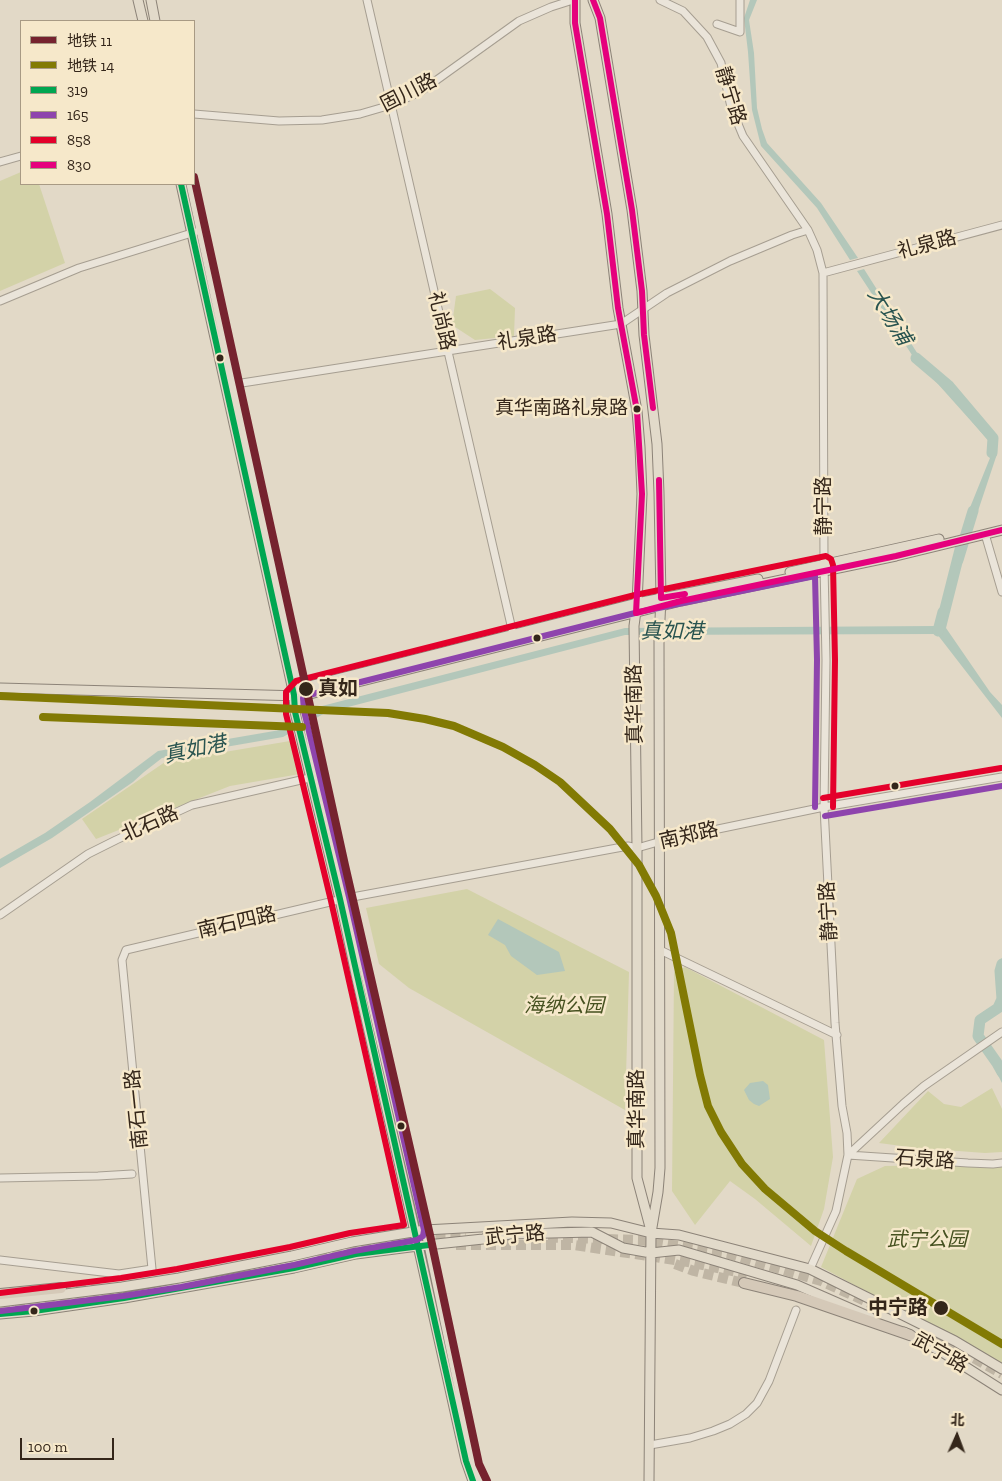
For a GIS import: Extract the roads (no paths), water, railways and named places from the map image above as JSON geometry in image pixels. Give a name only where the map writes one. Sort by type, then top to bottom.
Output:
[{"type":"highway","points":[[744,1282],[797,1296],[910,1335]]},
{"type":"highway","points":[[0,1294],[61,1288]]},
{"type":"main road","points":[[138,0],[143,20]]},
{"type":"main road","points":[[151,0],[155,20]]},
{"type":"main road","name":"真华南路","points":[[574,0],[575,23],[607,214],[621,324],[637,411],[640,447],[642,494],[637,603],[634,626],[637,848],[637,1178],[651,1232]]},
{"type":"main road","name":"真华南路","points":[[593,0],[600,18],[621,138],[639,263],[644,335],[657,444],[659,493],[661,602],[659,641],[660,1168],[651,1232],[649,1481]]},
{"type":"main road","points":[[181,185],[197,231]]},
{"type":"main road","points":[[191,185],[197,231],[299,693],[305,712],[308,744],[315,777],[429,1246],[474,1459],[481,1481]]},
{"type":"main road","points":[[0,688],[299,693],[515,638],[637,603],[661,602],[824,568],[973,534],[1002,524]]},
{"type":"main road","points":[[973,534],[985,534],[1002,530]]},
{"type":"main road","points":[[515,638],[636,613],[661,602]]},
{"type":"main road","points":[[299,693],[295,712],[308,744]]},
{"type":"main road","points":[[343,898],[356,979],[472,1481]]},
{"type":"main road","name":"武宁路","points":[[0,1302],[104,1290],[179,1278],[352,1242],[425,1230],[572,1222],[611,1222],[651,1232],[679,1235],[810,1269],[956,1342],[1002,1369]]},
{"type":"main road","name":"武宁路","points":[[0,1314],[134,1297],[294,1268],[356,1254],[510,1234],[592,1232],[623,1248],[651,1252],[680,1250],[797,1285],[910,1335],[942,1352],[1002,1390]]},
{"type":"street","name":"礼尚路","points":[[367,0],[515,638]]},
{"type":"street","name":"固川路","points":[[195,114],[279,121],[322,120],[360,114],[391,105],[420,92],[519,21],[551,6],[574,0]]},
{"type":"street","name":"静宁路","points":[[660,0],[683,11],[707,37],[721,63],[730,107],[743,136],[808,230],[818,250],[823,274],[824,568],[826,626],[824,807],[837,1035],[842,1106],[847,1133],[848,1155]]},
{"type":"street","points":[[717,24],[740,32],[740,0]]},
{"type":"street","points":[[0,162],[20,156]]},
{"type":"street","name":"礼泉路","points":[[823,274],[1002,225]]},
{"type":"street","name":"礼泉路","points":[[230,384],[621,324],[667,293],[730,261],[808,230]]},
{"type":"street","points":[[0,301],[79,268],[197,231]]},
{"type":"street","points":[[985,534],[1002,592]]},
{"type":"street","points":[[994,564],[1002,562]]},
{"type":"street","name":"南郑路","points":[[343,898],[628,846],[637,848],[824,807],[1002,776]]},
{"type":"street","name":"北石路","points":[[0,915],[88,854],[192,806],[244,792],[315,777]]},
{"type":"street","name":"南石四路","points":[[126,950],[343,898]]},
{"type":"street","name":"南石一路","points":[[0,1260],[119,1274],[152,1269],[122,960],[126,950]]},
{"type":"street","points":[[660,950],[837,1035]]},
{"type":"street","points":[[810,1269],[836,1211],[848,1155],[924,1086],[1002,1032]]},
{"type":"street","name":"石泉路","points":[[848,1155],[968,1163],[1002,1163]]},
{"type":"street","points":[[0,1178],[132,1174]]},
{"type":"street","points":[[650,1445],[690,1438],[713,1431],[730,1424],[746,1414],[756,1403],[769,1381],[796,1310]]},
{"type":"water","points":[[750,0],[757,0],[749,20],[754,53],[757,108],[767,143],[821,203],[858,258],[850,260],[817,208],[761,146],[752,110],[744,18]]},
{"type":"water","points":[[864,269],[926,367],[949,386],[993,438],[997,454],[978,511],[969,524],[965,526],[969,510],[992,453],[988,440],[912,355],[857,271]]},
{"type":"water","points":[[967,545],[946,628],[990,692],[1002,705],[1002,718],[937,634],[625,635],[325,713],[283,737],[162,758],[133,782],[52,838],[0,868],[0,859],[45,833],[158,751],[280,730],[322,706],[625,628],[935,626],[955,547]]},
{"type":"water","points":[[498,919],[559,952],[565,971],[537,975],[511,956],[505,945],[488,935]]},
{"type":"water","points":[[1002,958],[1000,978],[1001,1010],[980,1020],[978,1036],[995,1053],[1002,1067],[1002,1083],[989,1058],[974,1039],[976,1019],[996,1004],[998,998],[996,980],[998,962]]},
{"type":"water","points":[[763,1081],[768,1085],[770,1099],[759,1106],[749,1100],[744,1090],[750,1083]]},
{"type":"waterway","name":"大场浦","points":[[916,358],[949,386],[993,438],[992,453]]},
{"type":"waterway","name":"大场浦","points":[[958,560],[973,511]]},
{"type":"waterway","name":"大场浦","points":[[938,631],[943,612]]},
{"type":"waterway","name":"真如港","points":[[1002,964],[1000,971],[1002,999],[998,1008],[980,1020],[978,1036],[1002,1072]]},
{"type":"tunnel","points":[[533,1237],[640,1240],[729,1254],[821,1281],[876,1306]]},
{"type":"tunnel","points":[[317,1254],[400,1238],[466,1238]]},
{"type":"tunnel","points":[[456,1245],[574,1245],[688,1262],[747,1274]]},
{"type":"tunnel","points":[[675,1264],[694,1271],[744,1283]]},
{"type":"tunnel","points":[[61,1288],[100,1286]]},
{"type":"tunnel","points":[[0,1307],[156,1289]]},
{"type":"tunnel","points":[[922,1329],[1002,1374]]},
{"type":"metro line","name":"11","points":[[195,182],[345,865],[430,1235],[479,1464],[487,1481]]},
{"type":"metro line","name":"14","points":[[0,696],[388,713],[454,726],[503,747],[535,765],[560,782],[610,829],[639,865],[656,896],[671,933],[708,1106],[721,1132],[742,1164],[765,1189],[815,1231],[1002,1344]]},
{"type":"metro line","name":"14","points":[[43,717],[302,727]]},
{"type":"place","name":"真华南路礼泉路","points":[[637,409]]},
{"type":"place","name":"真如","points":[[306,689]]},
{"type":"place","name":"中宁路","points":[[941,1308]]},
{"type":"park label","name":"海纳公园","points":[[564,1006]]},
{"type":"park label","name":"武宁公园","points":[[927,1240]]}]
